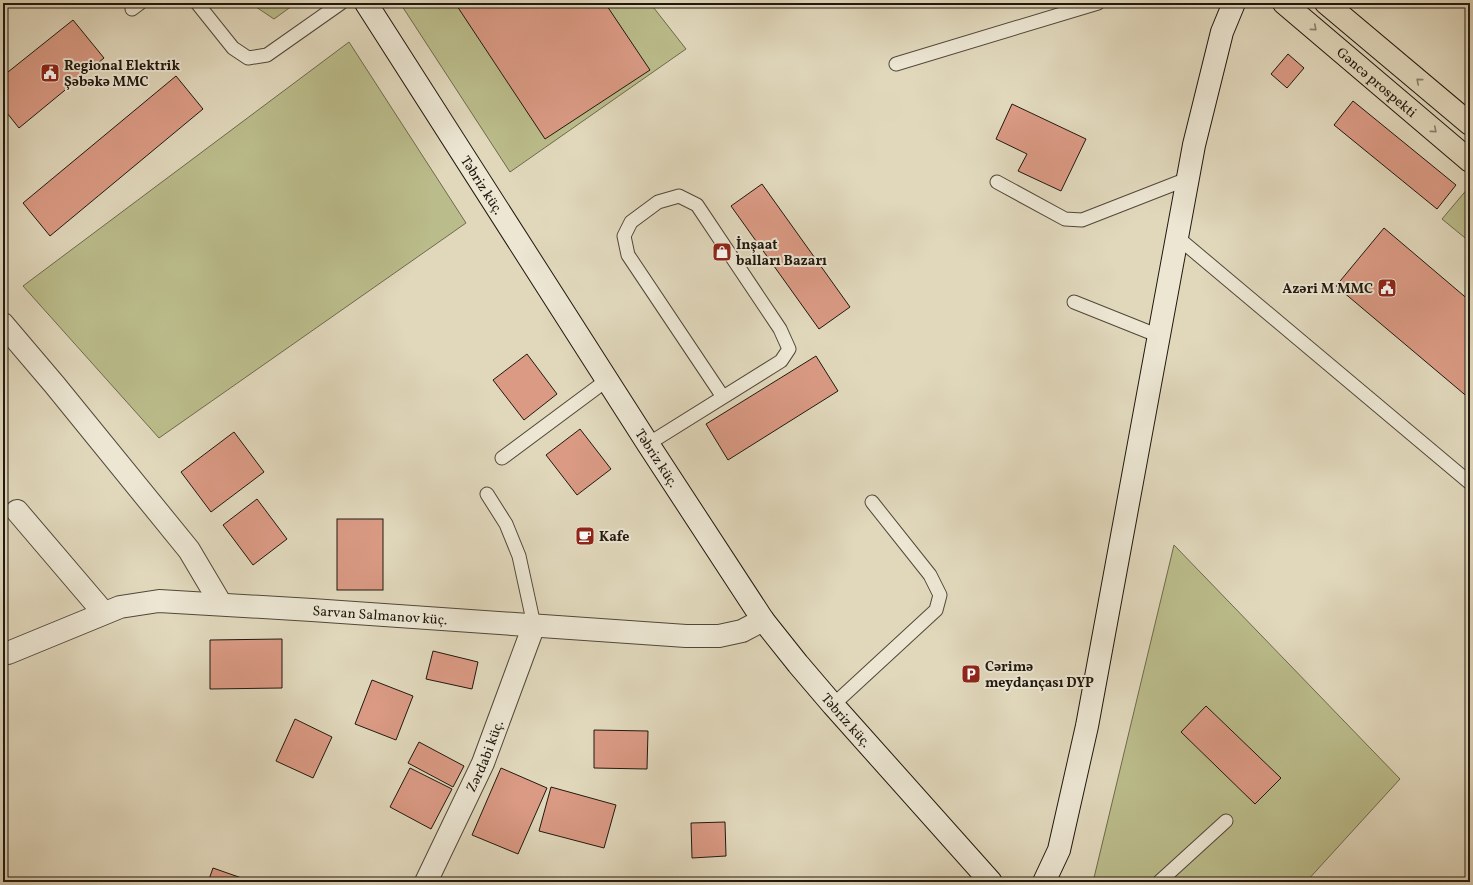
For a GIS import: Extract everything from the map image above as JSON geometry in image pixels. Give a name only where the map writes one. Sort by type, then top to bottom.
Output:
[{"type":"main road","name":"Gəncə prospekti","points":[[1284,3],[1470,160]]},
{"type":"main road","name":"Gəncə prospekti","points":[[1326,3],[1470,124]]},
{"type":"street","name":"Təbriz küç.","points":[[366,3],[648,444],[763,620],[833,705],[991,882]]},
{"type":"street","points":[[1044,882],[1059,850],[1087,726],[1194,145],[1216,56],[1226,21],[1234,3]]},
{"type":"street","points":[[3,324],[54,384],[189,550],[221,604]]},
{"type":"street","points":[[16,511],[104,613]]},
{"type":"street","name":"Sarvan Salmanov küç.","points":[[5,654],[120,606],[160,601],[686,636],[719,636],[742,631],[763,620]]},
{"type":"street","name":"Zərdabi küç.","points":[[426,882],[483,763],[534,625]]},
{"type":"lane","points":[[198,3],[233,48],[248,58],[267,55],[341,3]]},
{"type":"lane","points":[[896,64],[1098,3]]},
{"type":"lane","points":[[997,182],[1065,219],[1082,220],[1188,179]]},
{"type":"lane","points":[[648,444],[781,361],[789,349],[780,329],[698,205],[678,196],[658,202],[631,222],[624,236],[628,255],[723,397]]},
{"type":"lane","points":[[1177,237],[1470,483]]},
{"type":"lane","points":[[1074,302],[1159,336]]},
{"type":"lane","points":[[502,458],[607,380]]},
{"type":"lane","points":[[487,494],[506,524],[519,556],[534,625]]},
{"type":"lane","points":[[833,705],[936,610],[940,595],[930,575],[872,502]]},
{"type":"lane","points":[[1159,882],[1226,821]]},
{"type":"green space","points":[[250,3],[296,3],[274,19]]},
{"type":"green space","points":[[400,3],[650,3],[686,49],[510,172]]},
{"type":"green space","points":[[349,42],[466,223],[159,438],[23,286]]},
{"type":"green space","points":[[1469,187],[1470,188],[1470,242],[1442,219]]},
{"type":"green space","points":[[1174,545],[1400,779],[1306,882],[1093,882]]},
{"type":"building","points":[[455,3],[605,3],[650,70],[545,139]]},
{"type":"building","points":[[73,20],[104,58],[19,128],[3,108],[3,76]]},
{"type":"building","points":[[1288,54],[1304,68],[1287,88],[1271,74]]},
{"type":"building","points":[[176,76],[203,109],[50,236],[23,203]]},
{"type":"building","points":[[1353,101],[1456,185],[1437,209],[1334,125]]},
{"type":"building","points":[[1012,104],[1086,139],[1061,191],[1018,171],[1027,154],[996,139]]},
{"type":"building","points":[[762,184],[850,307],[819,329],[731,206]]},
{"type":"building","points":[[1384,228],[1470,301],[1470,399],[1336,286]]},
{"type":"building","points":[[527,354],[557,394],[524,420],[493,380]]},
{"type":"building","points":[[816,356],[838,391],[728,460],[706,424]]},
{"type":"building","points":[[580,429],[611,469],[577,495],[546,455]]},
{"type":"building","points":[[234,432],[264,472],[211,512],[181,472]]},
{"type":"building","points":[[257,499],[287,539],[253,565],[223,525]]},
{"type":"building","points":[[337,519],[383,519],[383,590],[337,590]]},
{"type":"building","points":[[282,639],[282,688],[210,689],[210,640]]},
{"type":"building","points":[[433,651],[478,662],[472,689],[426,679]]},
{"type":"building","points":[[372,680],[413,696],[396,740],[355,724]]},
{"type":"building","points":[[1206,706],[1281,778],[1255,804],[1181,732]]},
{"type":"building","points":[[295,719],[332,737],[313,778],[276,761]]},
{"type":"building","points":[[594,730],[648,731],[647,769],[594,768]]},
{"type":"building","points":[[419,742],[464,766],[453,787],[408,763]]},
{"type":"building","points":[[410,768],[452,789],[431,829],[390,807]]},
{"type":"building","points":[[501,768],[547,788],[518,854],[472,835]]},
{"type":"building","points":[[551,787],[616,805],[604,848],[539,831]]},
{"type":"building","points":[[725,822],[726,856],[692,858],[691,823]]},
{"type":"building","points":[[213,868],[253,882],[208,882]]},
{"type":"place","name":"Regional Elektrik Şəbəkə MMC","points":[[50,73]]},
{"type":"place","name":"İnşaat balları Bazarı","points":[[722,252]]},
{"type":"place","name":"Azəri M MMC","points":[[1387,288]]},
{"type":"place","name":"Kafe","points":[[585,536]]},
{"type":"place","name":"Cərimə meydançası DYP","points":[[971,674]]}]
